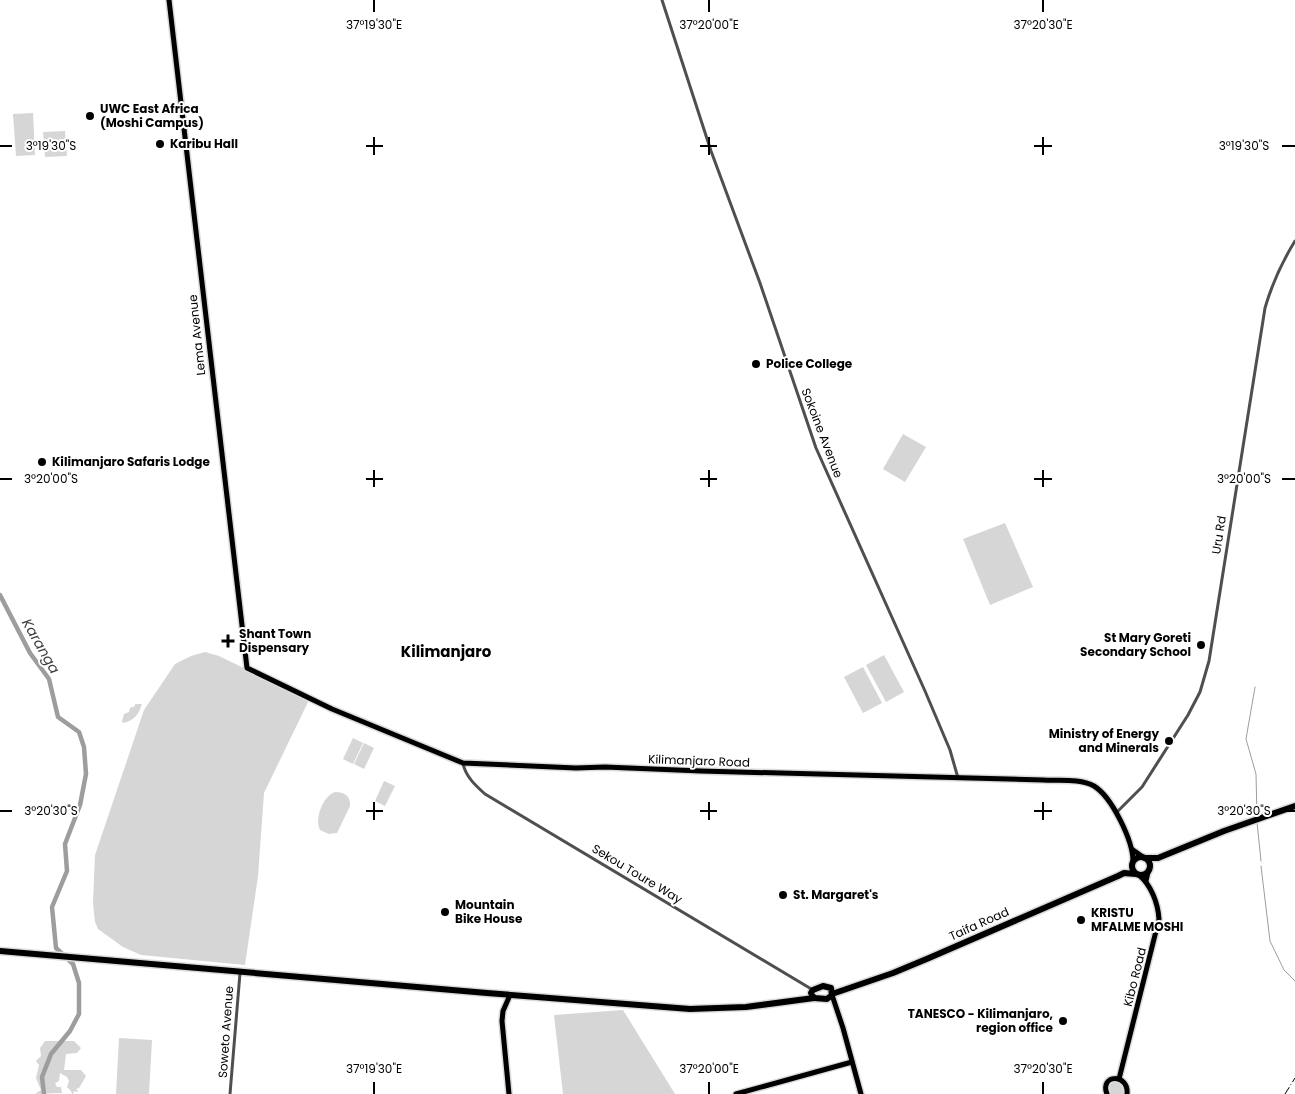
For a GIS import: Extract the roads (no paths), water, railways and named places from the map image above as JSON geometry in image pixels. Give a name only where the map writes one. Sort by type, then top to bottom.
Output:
[{"type":"highway","points":[[1158,858],[1149,869],[1138,874],[1133,870],[1132,863],[1137,858],[1158,858],[1224,831],[1295,806]]},
{"type":"highway","points":[[1144,857],[1149,862],[1149,869]]},
{"type":"highway","name":"Taifa Road","points":[[1124,873],[1132,863]]},
{"type":"highway","name":"Taifa Road","points":[[0,951],[701,1009],[746,1007],[803,999],[823,986],[832,992],[893,973],[1124,873],[1138,874]]},
{"type":"highway","points":[[813,994],[824,1000],[830,998],[832,992]]},
{"type":"main road","name":"Lema Avenue","points":[[169,0],[246,668]]},
{"type":"main road","name":"Kilimanjaro Road","points":[[246,668],[332,709],[463,763],[701,772],[1043,780],[1086,783],[1101,792],[1116,813],[1133,850],[1132,863]]},
{"type":"main road","points":[[1133,850],[1144,857]]},
{"type":"main road","points":[[1146,881],[1149,869]]},
{"type":"main road","name":"Kibo Road","points":[[1119,1079],[1159,920],[1158,909],[1146,881],[1138,874]]},
{"type":"main road","points":[[832,992],[861,1094]]},
{"type":"main road","points":[[509,1094],[502,1037],[502,1017],[510,994]]},
{"type":"main road","points":[[824,1000],[836,1004]]},
{"type":"main road","points":[[736,1094],[852,1062]]},
{"type":"main road","points":[[1107,1094],[1105,1089],[1107,1082],[1114,1078],[1119,1079],[1127,1088],[1127,1094]]},
{"type":"street","name":"Sokoine Avenue","points":[[662,0],[711,151],[760,283],[816,448],[925,691],[950,750],[958,778]]},
{"type":"street","name":"Uru Rd","points":[[1116,813],[1132,799],[1147,781],[1192,708],[1203,685],[1265,308],[1278,269],[1295,241]]},
{"type":"street","name":"Sekou Toure Way","points":[[463,763],[464,769],[485,794],[813,994]]},
{"type":"street","name":"Soweto Avenue","points":[[230,1094],[240,971]]},
{"type":"waterway","name":"Karanga","points":[[0,595],[30,653],[49,679],[58,717],[79,732],[84,747],[86,774],[80,805],[65,844],[67,871],[52,907],[56,948],[73,964],[79,983],[79,1014],[70,1031],[51,1054],[42,1077],[44,1094]]},
{"type":"waterway","points":[[1255,687],[1246,739],[1256,774],[1257,817]]},
{"type":"waterway","points":[[1257,822],[1261,861]]},
{"type":"waterway","points":[[1261,866],[1270,941],[1284,970],[1295,981]]},
{"type":"railway","points":[[1285,1094],[1295,1078]]},
{"type":"place","name":"UWC East Africa (Moshi Campus)","points":[[90,116]]},
{"type":"place","name":"Karibu Hall","points":[[160,144]]},
{"type":"place","name":"Police College","points":[[756,364]]},
{"type":"place","name":"Kilimanjaro Safaris Lodge","points":[[42,462]]},
{"type":"place","name":"Shant Town Dispensary","points":[[228,641]]},
{"type":"place","name":"St Mary Goreti Secondary School","points":[[1201,645]]},
{"type":"place","name":"Ministry of Energy and Minerals","points":[[1169,741]]},
{"type":"place","name":"St. Margaret's","points":[[783,895]]},
{"type":"place","name":"Mountain Bike House","points":[[445,912]]},
{"type":"place","name":"KRISTU MFALME MOSHI","points":[[1081,920]]},
{"type":"place","name":"TANESCO - Kilimanjaro, region office","points":[[1063,1021]]},
{"type":"district","name":"Kilimanjaro","points":[[446,652]]}]
